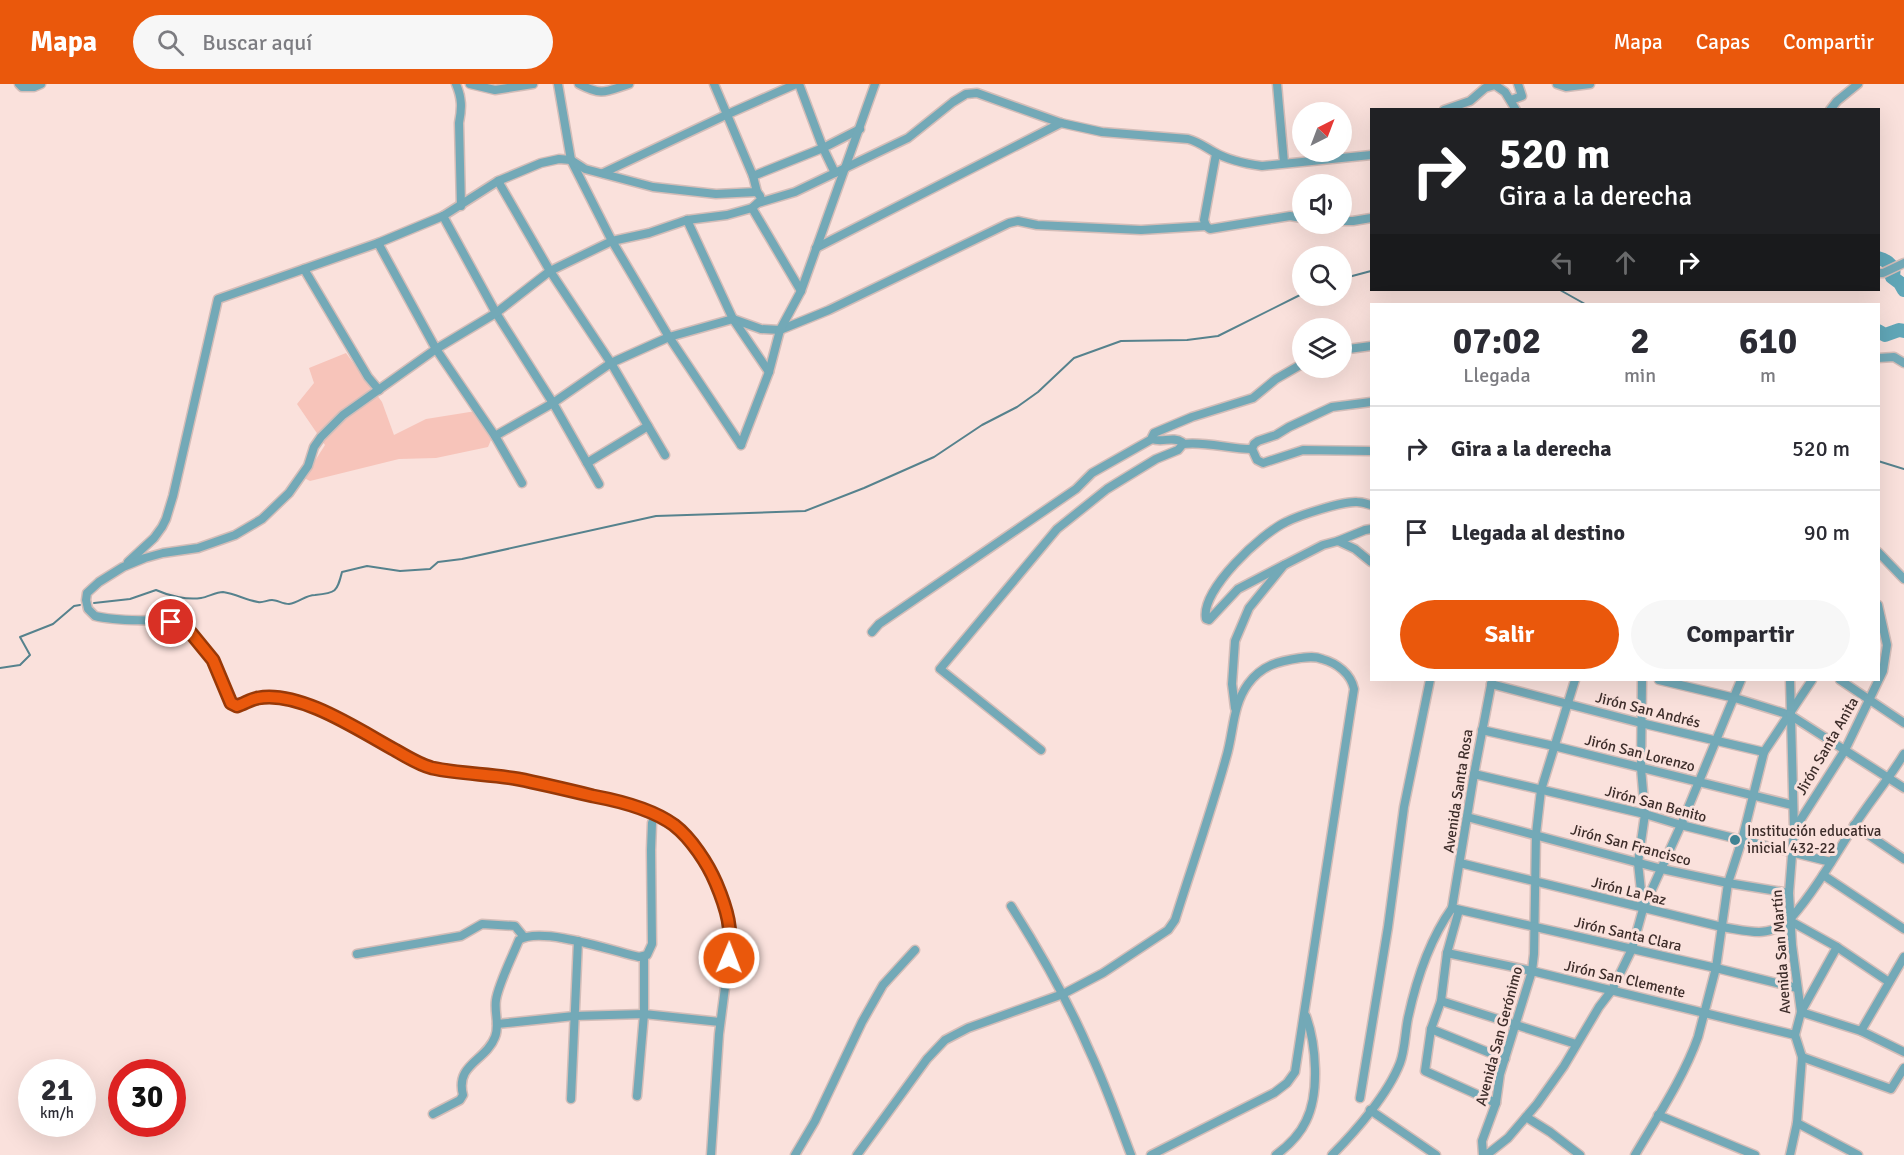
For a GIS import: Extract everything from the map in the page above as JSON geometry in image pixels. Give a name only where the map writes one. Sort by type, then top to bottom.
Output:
[{"type":"street","points":[[19,84],[22,87],[34,87],[41,84]]},
{"type":"street","points":[[456,84],[461,96],[462,110],[459,123],[461,206]]},
{"type":"street","points":[[470,84],[495,90],[533,84]]},
{"type":"street","points":[[558,84],[571,160],[612,241],[669,337],[741,445],[769,372],[780,330],[801,291],[875,84]]},
{"type":"street","points":[[579,84],[592,91],[604,93],[629,84]]},
{"type":"street","points":[[714,84],[760,196],[761,200],[755,206]]},
{"type":"street","points":[[602,174],[728,114],[798,84],[835,173]]},
{"type":"street","points":[[1277,84],[1284,163]]},
{"type":"street","points":[[1511,100],[1522,96],[1518,84]]},
{"type":"street","points":[[1557,84],[1566,87],[1590,84]]},
{"type":"street","points":[[1832,108],[1858,84]]},
{"type":"street","points":[[1450,108],[1470,101],[1485,88],[1495,85],[1502,89],[1515,108]]},
{"type":"street","points":[[123,567],[163,553],[198,548],[235,535],[262,519],[290,493],[308,466],[314,447],[330,426],[436,349],[496,313],[550,271],[612,241],[687,220],[727,215],[795,192],[908,138],[966,94],[977,93],[988,96],[1061,123],[1102,132],[1188,139],[1200,142],[1216,153],[1262,166],[1370,155]]},
{"type":"street","points":[[816,248],[1061,123]]},
{"type":"street","points":[[753,177],[823,148],[860,129]]},
{"type":"street","points":[[1206,226],[1204,220],[1216,153]]},
{"type":"street","points":[[711,1155],[720,1022],[731,940],[726,909],[711,870],[699,852],[674,826],[636,807],[583,793],[518,779],[431,767],[405,756],[328,713],[301,703],[279,698],[257,698],[237,706],[231,703],[213,660],[186,627],[171,622],[107,619],[95,616],[88,609],[86,600],[87,593],[99,582],[123,567],[154,538],[166,519],[218,299],[378,243],[443,216],[498,181],[541,163],[559,159],[571,160],[585,169],[652,187],[716,194],[757,192]]},
{"type":"street","points":[[498,181],[550,271],[611,363],[665,455]]},
{"type":"street","points":[[755,206],[801,291]]},
{"type":"street","points":[[443,216],[496,313],[599,484]]},
{"type":"street","points":[[495,436],[552,403],[611,363],[669,337],[733,319],[761,329],[780,330],[829,310],[1009,223],[1018,221],[1037,225],[1141,230],[1206,226],[1210,229],[1292,216]]},
{"type":"street","points":[[1352,221],[1370,218]]},
{"type":"street","points":[[687,220],[733,319],[769,372]]},
{"type":"street","points":[[378,243],[436,349],[495,436],[522,483]]},
{"type":"street","points":[[1880,273],[1904,263]]},
{"type":"street","points":[[304,269],[368,376],[379,390]]},
{"type":"street","points":[[1352,349],[1370,346]]},
{"type":"street","points":[[1880,358],[1893,357],[1904,363]]},
{"type":"street","points":[[872,632],[879,624],[1076,489],[1092,473],[1152,439],[1154,433],[1192,417],[1253,398],[1276,379],[1292,370]]},
{"type":"street","points":[[1370,402],[1332,407],[1276,435],[1258,441],[1252,449],[1257,460],[1263,463],[1303,450],[1370,451]]},
{"type":"street","points":[[587,463],[648,426]]},
{"type":"street","points":[[1152,439],[1159,441],[1178,439],[1183,444]]},
{"type":"street","points":[[1041,750],[940,669],[1057,528],[1107,489],[1156,459],[1178,450],[1183,444],[1197,443],[1235,449],[1252,449]]},
{"type":"street","points":[[1370,505],[1356,501],[1345,502],[1285,522],[1253,546],[1221,579],[1205,609],[1206,619],[1209,620],[1238,589],[1323,544],[1370,529]]},
{"type":"street","points":[[1338,541],[1355,549],[1370,561]]},
{"type":"street","points":[[1880,554],[1904,579]]},
{"type":"street","points":[[857,1155],[927,1059],[945,1040],[987,1020],[1063,994],[1103,973],[1168,930],[1175,920],[1227,755],[1235,709],[1232,684],[1235,641],[1249,608],[1284,565]]},
{"type":"street","name":"Jirón Santa Anita","points":[[1880,616],[1887,645],[1880,677]]},
{"type":"street","points":[[1151,1155],[1274,1093],[1287,1083],[1295,1072],[1354,689],[1352,681],[1338,667],[1325,659],[1314,657],[1280,661],[1263,668],[1248,684],[1235,709]]},
{"type":"street","points":[[1360,1098],[1388,927],[1404,807],[1430,681]]},
{"type":"street","name":"Avenida San Gerónimo","points":[[1575,681],[1541,790],[1536,834],[1532,971],[1500,1074],[1496,1103],[1482,1141],[1482,1155],[1496,1148],[1526,1118],[1564,1066],[1599,1007],[1612,990],[1632,949],[1643,909]]},
{"type":"street","points":[[1642,681],[1641,768],[1645,814],[1638,863],[1643,909]]},
{"type":"street","points":[[1663,681],[1790,714],[1904,788]]},
{"type":"street","points":[[1643,909],[1681,825],[1741,681]]},
{"type":"street","name":"Avenida San Martín","points":[[1790,681],[1794,830],[1789,893],[1792,945],[1801,1012],[1795,1035],[1802,1057],[1797,1123],[1790,1155]]},
{"type":"street","points":[[1635,1155],[1694,1049],[1716,968],[1728,883],[1742,840],[1764,752],[1811,681]]},
{"type":"street","points":[[1841,681],[1904,723]]},
{"type":"street","name":"Jirón Santa Anita","points":[[1794,830],[1845,750],[1878,681]]},
{"type":"street","name":"Jirón San Andrés","points":[[1491,682],[1641,723],[1764,752]]},
{"type":"street","name":"Avenida Santa Rosa","points":[[1491,682],[1467,817],[1456,909],[1447,953],[1441,1001],[1431,1029],[1425,1071],[1496,1103]]},
{"type":"street","name":"Jirón San Lorenzo","points":[[1482,730],[1792,805]]},
{"type":"street","points":[[1889,982],[1792,920],[1904,754]]},
{"type":"street","name":"Jirón San Benito","points":[[1474,774],[1645,814],[1831,862]]},
{"type":"street","points":[[637,1096],[644,1014],[644,957],[652,944],[651,850],[652,823],[655,816]]},
{"type":"street","name":"Jirón San Francisco","points":[[1467,817],[1662,869],[1789,893]]},
{"type":"street","points":[[1854,825],[1904,859]]},
{"type":"street","name":"Jirón La Paz","points":[[1460,863],[1722,927],[1758,933],[1774,931],[1792,920]]},
{"type":"street","points":[[1823,874],[1904,929]]},
{"type":"street","points":[[1011,906],[1063,994],[1091,1053],[1131,1155]]},
{"type":"street","points":[[1332,1155],[1389,1086],[1401,1061],[1416,986],[1441,923],[1456,909]]},
{"type":"street","name":"Jirón Santa Clara","points":[[1456,909],[1797,988]]},
{"type":"street","points":[[357,954],[461,936],[487,923],[515,926],[524,937]]},
{"type":"street","points":[[433,1114],[460,1100],[463,1095],[462,1076],[496,1037],[495,1002],[519,940],[524,937],[541,935],[578,941],[644,957]]},
{"type":"street","points":[[571,1100],[578,941]]},
{"type":"street","points":[[1837,947],[1801,1012],[1862,1031],[1904,1052]]},
{"type":"street","points":[[795,1155],[815,1121],[862,1022],[883,985],[915,950]]},
{"type":"street","name":"Jirón San Clemente","points":[[1447,953],[1532,971],[1795,1035]]},
{"type":"street","points":[[1862,1031],[1904,957]]},
{"type":"street","points":[[1441,1001],[1576,1044]]},
{"type":"street","points":[[1276,1155],[1287,1146],[1305,1123],[1312,1101],[1314,1057],[1310,1027],[1305,1012]]},
{"type":"street","points":[[497,1024],[574,1016],[644,1014],[720,1022]]},
{"type":"street","points":[[1431,1029],[1505,1059]]},
{"type":"street","points":[[1802,1057],[1891,1089],[1904,1068]]},
{"type":"street","points":[[1370,1110],[1436,1155]]},
{"type":"street","points":[[1658,1115],[1755,1155]]},
{"type":"street","points":[[1526,1118],[1558,1137],[1580,1155]]},
{"type":"street","points":[[1797,1123],[1858,1155]]},
{"type":"street","points":[[1496,1148],[1503,1155]]},
{"type":"shaded area","points":[[346,353],[382,402],[394,435],[426,419],[476,411],[491,440],[488,447],[436,458],[399,459],[310,481],[304,478],[325,445],[297,404],[314,383],[309,368]]},
{"type":"waterway","points":[[1880,259],[1890,265],[1893,271],[1892,277],[1900,283],[1904,290]]},
{"type":"waterway","points":[[1352,276],[1370,271]]},
{"type":"waterway","points":[[1562,291],[1583,303]]},
{"type":"waterway","points":[[94,603],[130,599],[156,590],[172,596],[190,598],[201,598],[223,592],[258,602],[272,600],[289,604],[308,596],[331,592],[337,588],[342,572],[367,566],[400,571],[430,569],[438,562],[462,559],[656,516],[805,511],[934,457],[982,425],[1017,407],[1038,392],[1074,358],[1121,341],[1187,340],[1218,336],[1292,299]]},
{"type":"waterway","points":[[1880,332],[1885,335],[1899,330],[1904,331]]},
{"type":"waterway","points":[[1880,462],[1904,469]]},
{"type":"waterway","points":[[0,668],[20,665],[30,655],[20,637],[53,624],[74,606],[80,605]]},
{"type":"place","name":"Institución educativa inicial 432-22","points":[[1735,840]]},
{"type":"route","points":[[171,622],[186,627],[213,660],[231,703],[237,706],[257,698],[279,698],[301,703],[328,713],[405,756],[431,767],[518,779],[605,798],[636,807],[674,826],[699,852],[717,884],[726,909],[731,940],[729,958]]}]
